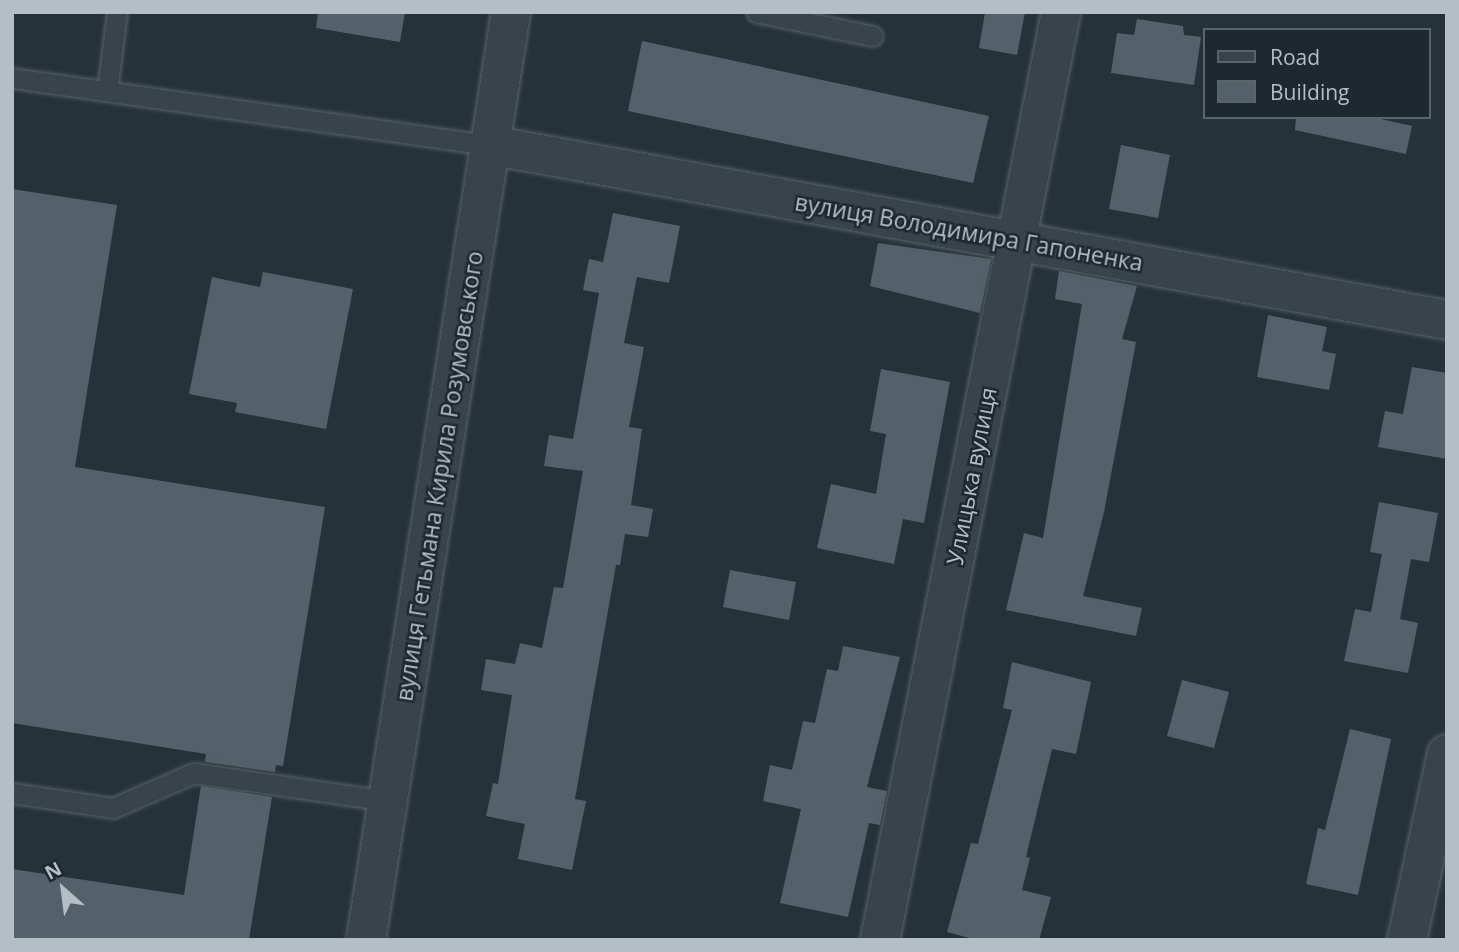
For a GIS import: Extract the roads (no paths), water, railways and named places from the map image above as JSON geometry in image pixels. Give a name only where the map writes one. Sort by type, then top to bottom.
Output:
[{"type":"street","name":"вулиця Гетьмана Кирила Розумовського","points":[[366,940],[511,12]]},
{"type":"street","name":"Улицька вулиця","points":[[880,940],[1061,12]]},
{"type":"street","name":"вулиця Володимира Гапоненка","points":[[490,145],[1447,320]]},
{"type":"street","points":[[1407,940],[1447,754]]},
{"type":"lane","points":[[107,91],[117,12]]},
{"type":"lane","points":[[756,12],[873,36]]},
{"type":"lane","points":[[12,78],[490,145]]},
{"type":"lane","points":[[12,793],[113,808],[194,773],[388,801]]}]
